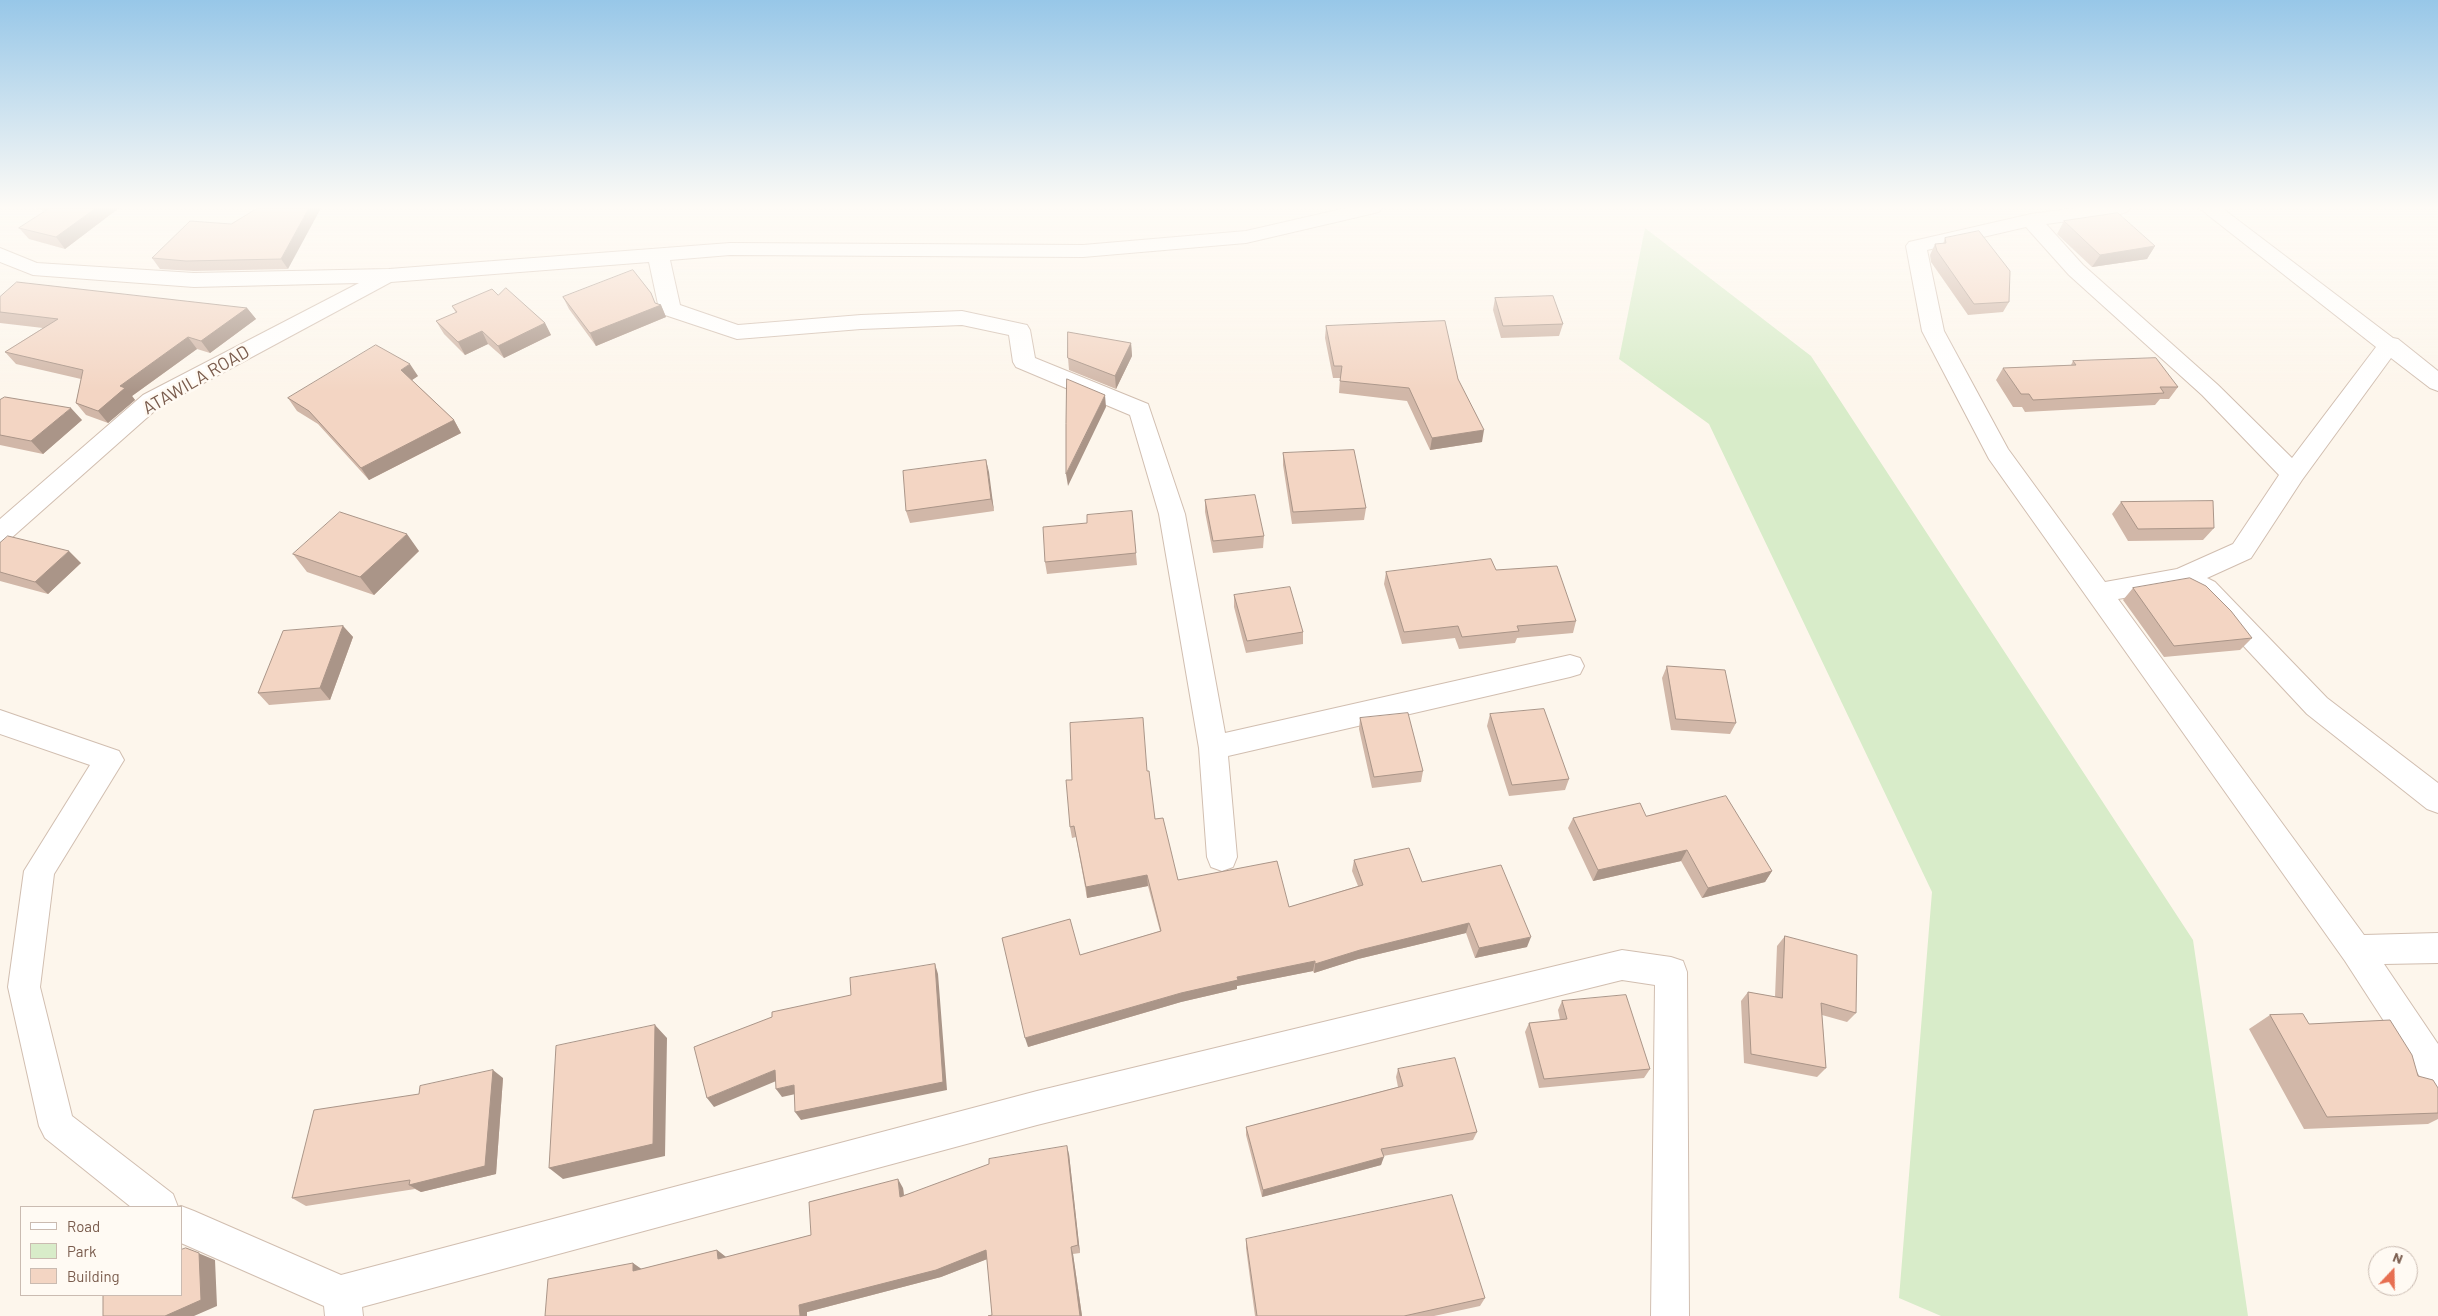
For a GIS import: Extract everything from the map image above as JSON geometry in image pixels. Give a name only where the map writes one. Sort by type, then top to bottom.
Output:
[{"type":"street","points":[[39,269],[194,280],[389,276],[470,269]]},
{"type":"street","points":[[661,269],[670,309],[737,332],[861,322],[962,318],[1019,330],[1024,362],[1101,392],[1140,410],[1172,514],[1213,748],[1222,857]]},
{"type":"street","points":[[1921,269],[1933,331],[1998,452],[2356,950],[2438,1074]]},
{"type":"street","points":[[2075,269],[2210,390],[2293,474]]},
{"type":"street","points":[[2291,269],[2390,344],[2438,383]]},
{"type":"street","name":"ATAWILA ROAD","points":[[0,533],[151,401],[389,276]]},
{"type":"street","points":[[2098,593],[2182,578],[2242,551],[2293,474],[2390,344]]},
{"type":"street","points":[[2182,578],[2206,590],[2317,706],[2438,800]]},
{"type":"street","points":[[1213,748],[1570,666]]},
{"type":"street","points":[[0,722],[109,760],[39,871],[24,987],[57,1126],[159,1206]]},
{"type":"street","points":[[2356,950],[2438,948]]},
{"type":"street","points":[[182,1224],[343,1305],[1037,1108],[1622,965],[1671,972],[1670,1316]]},
{"type":"green space","points":[[1637,269],[1699,269],[1811,356],[2193,940],[2248,1316],[1941,1316],[1899,1298],[1932,892],[1709,424],[1619,359]]},
{"type":"building","points":[[1950,269],[2009,269],[2009,302],[1974,304]]},
{"type":"building","points":[[633,270],[651,293],[655,303],[661,305],[590,333],[563,297]]},
{"type":"building","points":[[17,282],[247,308],[201,341],[188,337],[120,386],[125,388],[98,411],[76,403],[83,370],[5,352],[58,319],[0,312],[0,297]]},
{"type":"building","points":[[506,288],[545,323],[498,346],[482,331],[458,342],[436,321],[457,312],[452,306],[492,289],[498,295]]},
{"type":"building","points":[[1553,296],[1563,324],[1503,326],[1495,298]]},
{"type":"building","points":[[1445,321],[1458,379],[1484,430],[1432,438],[1409,388],[1340,381],[1342,366],[1334,366],[1326,326]]},
{"type":"building","points":[[1068,332],[1131,343],[1115,376],[1068,358]]},
{"type":"building","points":[[376,345],[410,364],[401,370],[454,420],[361,468],[309,411],[288,398]]},
{"type":"building","points":[[2156,358],[2178,387],[2160,387],[2164,393],[2033,400],[2029,394],[2021,394],[2003,368],[2076,365],[2073,361]]},
{"type":"building","points":[[1067,379],[1105,395],[1066,474],[1066,424]]},
{"type":"building","points":[[5,397],[71,408],[31,441],[0,435],[0,400]]},
{"type":"building","points":[[1354,450],[1366,508],[1293,512],[1283,453]]},
{"type":"building","points":[[986,460],[991,499],[906,511],[903,471]]},
{"type":"building","points":[[1255,495],[1264,536],[1213,541],[1205,500]]},
{"type":"building","points":[[2213,501],[2214,528],[2138,529],[2121,502]]},
{"type":"building","points":[[1132,511],[1136,553],[1045,562],[1043,527],[1087,523],[1087,515]]},
{"type":"building","points":[[340,512],[407,534],[360,577],[293,554]]},
{"type":"building","points":[[8,536],[69,551],[35,582],[0,572],[0,543]]},
{"type":"building","points":[[1491,559],[1496,570],[1557,566],[1576,621],[1517,626],[1519,631],[1462,637],[1458,626],[1404,632],[1386,572]]},
{"type":"building","points":[[2190,578],[2206,586],[2231,611],[2252,638],[2174,646],[2133,588]]},
{"type":"building","points":[[1290,587],[1303,632],[1247,641],[1234,595]]},
{"type":"building","points":[[343,626],[320,688],[258,693],[283,631]]},
{"type":"building","points":[[1667,666],[1725,670],[1736,723],[1676,719]]},
{"type":"building","points":[[1544,709],[1569,779],[1512,785],[1490,714]]},
{"type":"building","points":[[1408,713],[1423,771],[1374,777],[1360,718]]},
{"type":"building","points":[[1143,718],[1147,771],[1149,771],[1155,819],[1163,818],[1178,880],[1277,861],[1289,907],[1363,885],[1354,860],[1409,848],[1422,882],[1501,865],[1531,937],[1479,948],[1469,923],[1360,950],[1315,964],[1315,961],[1237,977],[1238,980],[1181,993],[1025,1038],[1002,938],[1070,919],[1080,955],[1161,931],[1147,875],[1086,887],[1074,826],[1070,827],[1066,780],[1072,780],[1070,723]]},
{"type":"building","points":[[1726,796],[1772,871],[1708,888],[1687,850],[1598,870],[1573,818],[1640,803],[1646,816]]},
{"type":"building","points":[[1785,936],[1857,955],[1856,1013],[1821,1003],[1826,1068],[1751,1054],[1748,992],[1782,998]]},
{"type":"building","points":[[935,964],[943,1082],[795,1112],[794,1085],[776,1089],[775,1070],[707,1098],[694,1047],[772,1017],[772,1012],[851,995],[850,978]]},
{"type":"building","points":[[1626,995],[1650,1069],[1544,1079],[1529,1023],[1567,1019],[1562,1001]]},
{"type":"building","points":[[2303,1014],[2309,1024],[2390,1020],[2412,1055],[2418,1076],[2433,1080],[2438,1088],[2438,1113],[2327,1117],[2270,1015]]},
{"type":"building","points":[[655,1025],[653,1144],[549,1168],[556,1046]]},
{"type":"building","points":[[1455,1058],[1477,1132],[1381,1149],[1384,1157],[1263,1190],[1246,1127],[1403,1086],[1398,1069]]},
{"type":"building","points":[[493,1070],[485,1166],[409,1185],[410,1180],[292,1198],[314,1110],[419,1094],[420,1086]]},
{"type":"building","points":[[1067,1146],[1078,1245],[1071,1247],[1080,1316],[988,1316],[992,1315],[986,1250],[936,1270],[799,1305],[800,1316],[545,1316],[548,1279],[633,1263],[633,1271],[717,1250],[718,1259],[811,1235],[809,1202],[898,1179],[900,1197],[989,1164],[989,1159]]},
{"type":"building","points":[[1452,1195],[1485,1298],[1404,1316],[1257,1316],[1246,1239]]},
{"type":"building","points":[[186,1248],[199,1253],[201,1300],[165,1316],[103,1316],[103,1296],[182,1296],[182,1250]]}]
